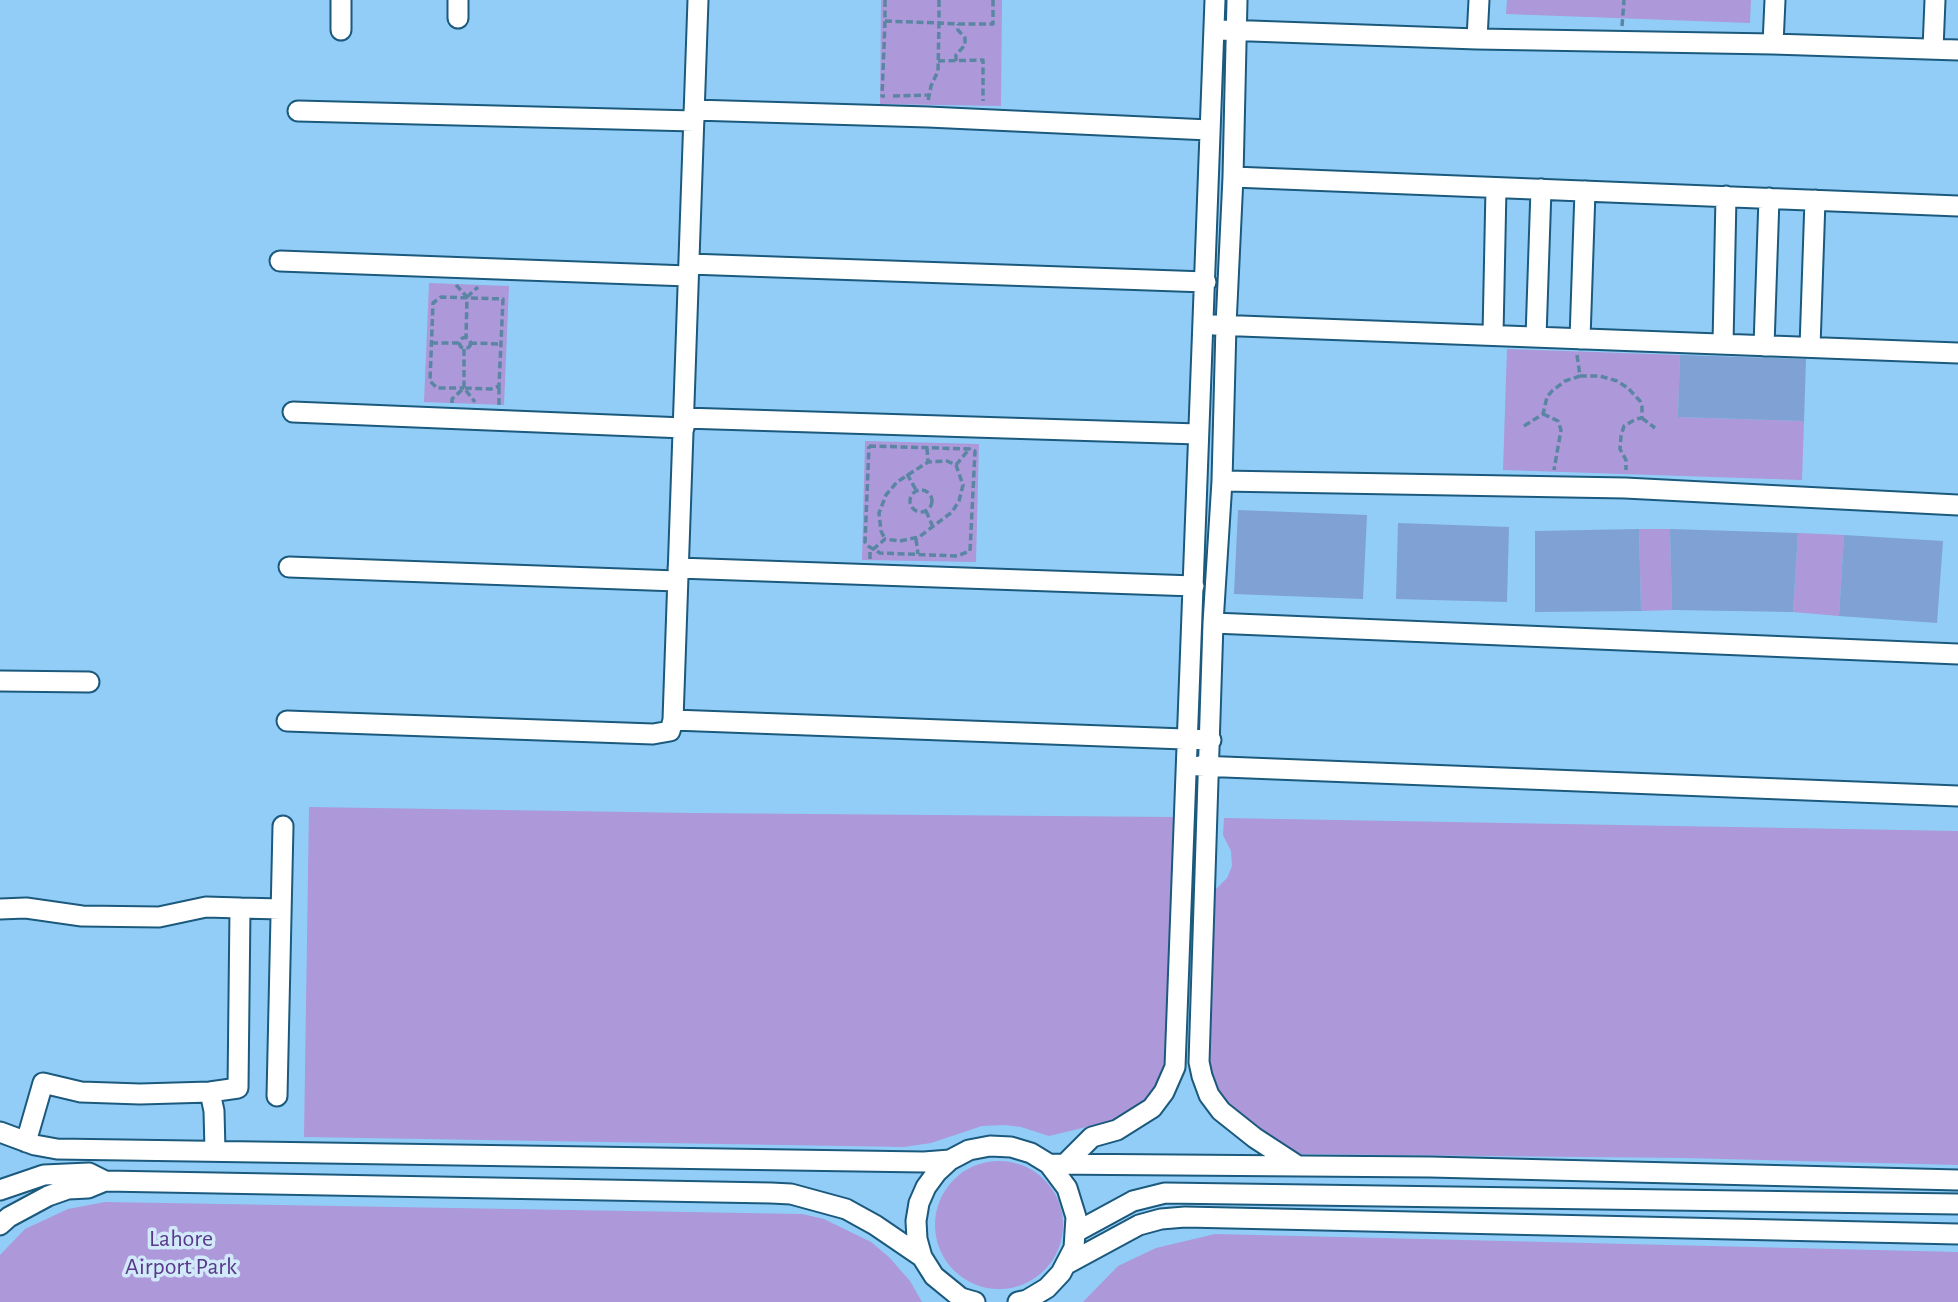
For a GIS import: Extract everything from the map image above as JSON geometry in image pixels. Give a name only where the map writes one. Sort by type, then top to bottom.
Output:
[{"type":"street","points":[[341,0],[341,30]]},
{"type":"street","points":[[287,721],[653,734],[670,731],[673,720],[698,0]]},
{"type":"street","points":[[1057,1164],[1092,1137],[1117,1130],[1152,1108],[1164,1092],[1175,1068],[1215,0]]},
{"type":"street","points":[[1237,0],[1233,177],[1222,481],[1213,623],[1199,1062],[1209,1095],[1221,1111],[1255,1138],[1298,1166]]},
{"type":"street","points":[[1478,39],[1479,0]]},
{"type":"street","points":[[1773,44],[1775,0]]},
{"type":"street","points":[[1933,49],[1935,0]]},
{"type":"street","points":[[1215,29],[1478,39],[1958,50]]},
{"type":"street","points":[[298,111],[928,117],[1209,130]]},
{"type":"street","points":[[1233,177],[1958,206]]},
{"type":"street","points":[[1493,335],[1496,188]]},
{"type":"street","points":[[1536,337],[1541,189]]},
{"type":"street","points":[[1578,338],[1585,191]]},
{"type":"street","points":[[1723,344],[1726,197]]},
{"type":"street","points":[[1764,346],[1769,198]]},
{"type":"street","points":[[1810,347],[1815,200]]},
{"type":"street","points":[[280,261],[1206,282]]},
{"type":"street","points":[[1204,325],[1958,353]]},
{"type":"street","points":[[293,412],[1198,434]]},
{"type":"street","points":[[1222,481],[1625,488],[1958,505]]},
{"type":"street","points":[[289,567],[869,575],[1194,586]]},
{"type":"street","points":[[1213,623],[1958,654]]},
{"type":"street","points":[[0,681],[89,682]]},
{"type":"street","points":[[673,720],[1211,740]]},
{"type":"street","points":[[1187,766],[1958,796]]},
{"type":"street","points":[[277,1096],[283,826]]},
{"type":"street","points":[[0,909],[26,908],[82,916],[159,917],[206,907],[281,909]]},
{"type":"street","points":[[26,1142],[43,1083],[81,1092],[140,1094],[210,1092],[238,1088],[240,908]]},
{"type":"street","points":[[210,1092],[215,1111],[215,1151]]},
{"type":"street","points":[[0,1132],[26,1142],[57,1149],[925,1162],[950,1160]]},
{"type":"street","points":[[975,1302],[945,1293],[922,1257],[916,1221],[926,1186],[950,1160],[969,1150],[1000,1146],[1031,1153],[1057,1164],[1298,1166],[1958,1180]]},
{"type":"street","points":[[1018,1302],[1045,1295],[1067,1264],[1074,1248],[1075,1209],[1057,1164]]},
{"type":"street","points":[[0,1190],[32,1178],[58,1173],[89,1173],[105,1181]]},
{"type":"street","points":[[0,1225],[9,1217],[48,1196],[68,1189],[88,1188],[105,1181],[791,1194],[846,1209],[922,1257]]},
{"type":"street","points":[[1076,1232],[1133,1201],[1165,1193],[1958,1204]]},
{"type":"street","points":[[1067,1264],[1129,1229],[1150,1221],[1172,1218],[1958,1234]]},
{"type":"path","points":[[885,0],[882,96],[929,95]]},
{"type":"path","points":[[928,105],[938,71],[939,0]]},
{"type":"path","points":[[885,21],[993,24],[993,0]]},
{"type":"path","points":[[1621,42],[1625,0]]},
{"type":"path","points":[[956,61],[956,55],[965,45],[965,38],[958,30],[958,24]]},
{"type":"path","points":[[938,61],[983,60],[983,101]]},
{"type":"path","points":[[441,297],[503,299],[499,386],[491,389],[437,388],[430,381],[431,343],[433,303],[441,297]]},
{"type":"path","points":[[466,338],[467,297]]},
{"type":"path","points":[[460,338],[470,338],[469,348],[464,349],[460,348],[460,338]]},
{"type":"path","points":[[1578,338],[1580,376]]},
{"type":"path","points":[[431,343],[460,343]]},
{"type":"path","points":[[470,343],[501,344]]},
{"type":"path","points":[[464,349],[464,388]]},
{"type":"path","points":[[1524,426],[1544,414],[1547,397],[1552,391],[1565,381],[1580,376],[1608,378],[1628,388],[1643,407],[1642,418]]},
{"type":"path","points":[[1544,414],[1558,421],[1561,430],[1552,486]]},
{"type":"path","points":[[1625,488],[1626,460],[1620,449],[1624,426],[1642,418],[1655,428]]},
{"type":"path","points":[[956,465],[970,449],[971,427]]},
{"type":"path","points":[[869,446],[927,448],[970,449],[976,453],[970,551],[957,555],[880,553],[873,550],[865,542],[869,446]]},
{"type":"path","points":[[927,448],[928,462]]},
{"type":"path","points":[[947,461],[956,465],[963,485],[959,501],[952,512],[916,538],[892,541],[886,539],[881,531],[879,513],[886,495],[907,474],[928,462],[947,461]]},
{"type":"path","points":[[907,474],[916,490]]},
{"type":"path","points":[[923,489],[932,496],[932,506],[926,511],[915,510],[910,503],[916,490],[923,489]]},
{"type":"path","points":[[926,511],[933,527]]},
{"type":"path","points":[[916,538],[918,554]]},
{"type":"path","points":[[869,575],[870,552],[886,539]]},
{"type":"green space","points":[[881,0],[1002,0],[1001,106],[880,104]]},
{"type":"green space","points":[[1507,0],[1751,0],[1750,23],[1506,14]]},
{"type":"green space","points":[[429,283],[509,286],[504,405],[424,402]]},
{"type":"green space","points":[[1507,349],[1680,355],[1678,417],[1804,421],[1802,480],[1503,470]]},
{"type":"green space","points":[[865,441],[979,444],[976,562],[862,560]]},
{"type":"green space","points":[[1639,529],[1670,529],[1672,610],[1641,611]]},
{"type":"green space","points":[[1798,533],[1844,535],[1839,616],[1793,612]]},
{"type":"green space","points":[[309,807],[1173,817],[1169,1000],[1164,1068],[1149,1098],[1124,1118],[1049,1136],[1005,1125],[982,1126],[931,1143],[904,1147],[304,1137]]},
{"type":"green space","points":[[1224,818],[1958,831],[1958,1165],[1684,1158],[1293,1154],[1223,1098],[1211,1081],[1209,1053],[1215,890],[1227,878],[1232,866],[1231,851],[1223,835]]},
{"type":"green space","points":[[999,1161],[1023,1166],[1044,1180],[1058,1201],[1063,1225],[1058,1249],[1044,1270],[1023,1284],[999,1289],[975,1284],[954,1270],[940,1249],[935,1225],[940,1201],[954,1180],[975,1166]]},
{"type":"green space","name":"Lahore Airport Park","points":[[105,1202],[802,1214],[824,1219],[871,1242],[889,1257],[910,1281],[922,1302],[0,1302],[0,1255],[25,1229],[68,1209]]},
{"type":"green space","points":[[1215,1234],[1958,1252],[1958,1302],[1083,1302],[1118,1266],[1156,1248]]},
{"type":"building","points":[[1680,355],[1806,359],[1804,421],[1678,417]]},
{"type":"building","points":[[1238,510],[1367,515],[1363,599],[1234,594]]},
{"type":"building","points":[[1398,523],[1509,527],[1507,602],[1396,599]]},
{"type":"building","points":[[1639,529],[1641,611],[1535,612],[1535,531]]},
{"type":"building","points":[[1670,529],[1798,533],[1793,612],[1672,610]]},
{"type":"building","points":[[1844,535],[1943,541],[1937,623],[1839,616]]}]
